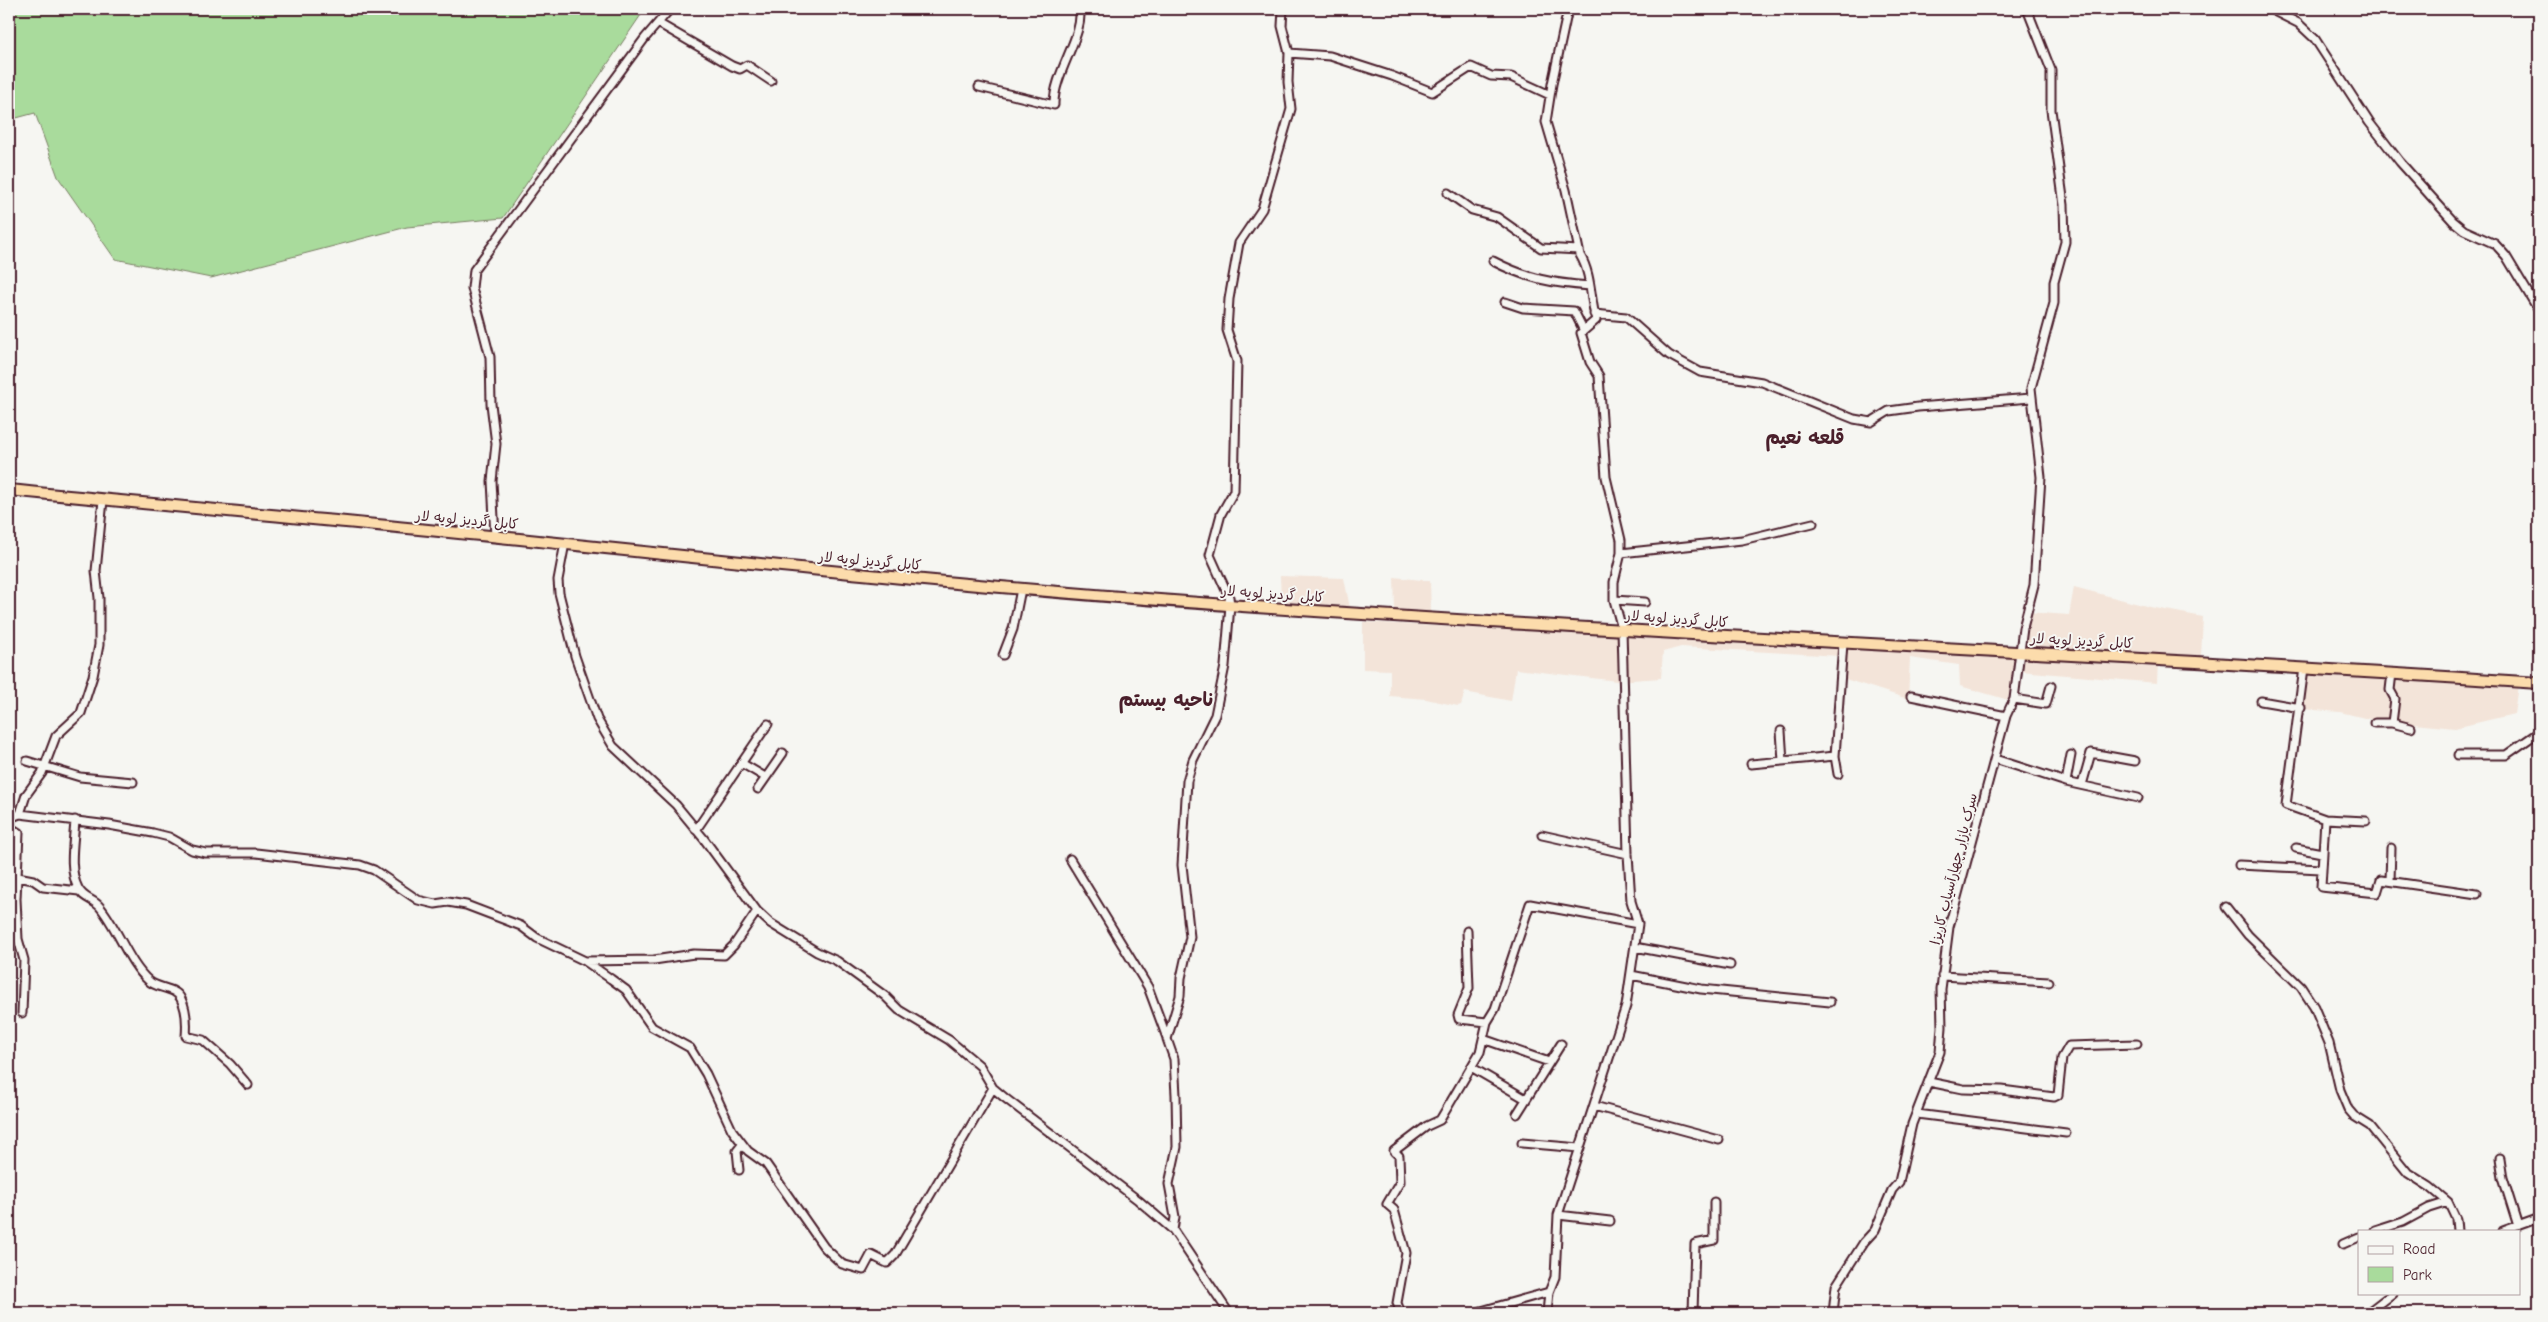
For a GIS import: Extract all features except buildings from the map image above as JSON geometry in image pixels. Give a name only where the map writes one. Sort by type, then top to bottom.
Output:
[{"type":"highway","name":"کابل گردیز لویه لار","points":[[9,490],[565,543],[666,556],[1021,589],[1230,605],[2539,683]]},
{"type":"street","points":[[495,537],[492,481],[496,444],[490,404],[490,357],[472,288],[474,270],[645,38],[670,9]]},
{"type":"street","points":[[979,87],[1054,105],[1057,78],[1076,34],[1079,9]]},
{"type":"street","points":[[1167,1039],[1180,996],[1181,978],[1190,937],[1182,865],[1187,781],[1193,760],[1215,715],[1225,666],[1229,597],[1210,555],[1221,514],[1234,491],[1237,362],[1227,330],[1229,299],[1238,243],[1262,209],[1291,109],[1288,82],[1289,53],[1282,26],[1283,9]]},
{"type":"street","points":[[1568,9],[1546,122],[1566,190],[1579,250],[1586,264],[1590,286],[1596,320],[1583,329]]},
{"type":"street","name":"سرک بازار چهارآسیاب کاریزا","points":[[1832,1313],[1836,1286],[1864,1242],[1875,1230],[1892,1190],[1899,1182],[1917,1114],[1940,1052],[1942,976],[1949,927],[2006,716],[2014,699],[2022,651],[2023,628],[2034,585],[2040,477],[2031,388],[2054,303],[2054,282],[2065,242],[2064,205],[2051,110],[2051,70],[2027,9]]},
{"type":"street","points":[[2270,9],[2298,23],[2315,39],[2369,122],[2400,162],[2453,221],[2464,230],[2495,244],[2506,256],[2539,312]]},
{"type":"street","points":[[658,23],[732,66],[740,69],[747,65],[771,81]]},
{"type":"street","points":[[1289,53],[1330,56],[1392,76],[1432,92],[1471,67],[1490,76],[1511,77],[1550,95]]},
{"type":"street","points":[[1448,193],[1472,210],[1497,217],[1542,248],[1579,250]]},
{"type":"street","points":[[1493,261],[1520,275],[1559,283],[1590,286]]},
{"type":"street","points":[[1505,302],[1523,308],[1574,311],[1583,329],[1581,332],[1590,362],[1599,376],[1606,477],[1615,505],[1621,540],[1621,553],[1614,582],[1614,600],[1622,629],[1628,854],[1631,901],[1638,924],[1626,1006],[1558,1215],[1555,1277],[1549,1292],[1547,1313]]},
{"type":"street","points":[[1594,314],[1626,317],[1669,355],[1700,372],[1762,382],[1854,419],[1871,422],[1889,411],[1980,401],[2031,398]]},
{"type":"street","points":[[20,814],[26,795],[44,766],[56,736],[81,713],[93,676],[99,645],[99,598],[96,570],[103,500]]},
{"type":"street","points":[[1621,553],[1742,540],[1813,524]]},
{"type":"street","points":[[565,543],[558,580],[559,594],[575,656],[597,719],[613,746],[630,764],[676,805],[757,911],[770,923],[818,952],[837,961],[885,996],[899,1010],[949,1040],[980,1066],[993,1088],[1079,1157],[1138,1200],[1173,1230],[1229,1313]]},
{"type":"street","points":[[1003,655],[1013,629],[1021,589]]},
{"type":"street","points":[[1614,600],[1645,602]]},
{"type":"street","points":[[1838,774],[1835,756],[1843,643]]},
{"type":"street","points":[[2304,668],[2301,708],[2286,805],[2325,819],[2366,821]]},
{"type":"street","points":[[2392,673],[2390,690],[2395,699],[2392,723]]},
{"type":"street","points":[[2014,699],[2046,704],[2051,686]]},
{"type":"street","points":[[1910,696],[2006,716]]},
{"type":"street","points":[[2261,701],[2301,708]]},
{"type":"street","points":[[2375,723],[2392,723],[2411,728]]},
{"type":"street","points":[[696,830],[743,764],[768,724]]},
{"type":"street","points":[[1781,731],[1783,761]]},
{"type":"street","points":[[2458,755],[2506,755],[2539,732]]},
{"type":"street","points":[[758,789],[764,777],[782,753]]},
{"type":"street","points":[[2082,785],[2090,753],[2134,761]]},
{"type":"street","points":[[2066,782],[2071,755]]},
{"type":"street","points":[[1751,764],[1835,756]]},
{"type":"street","points":[[1995,760],[2066,782],[2138,798]]},
{"type":"street","points":[[27,761],[80,777],[133,782]]},
{"type":"street","points":[[743,764],[764,777]]},
{"type":"street","points":[[22,1013],[24,960],[16,929],[19,833],[10,829],[10,816],[20,814],[75,820],[169,837],[192,850],[206,853],[256,853],[360,865],[374,870],[418,900],[435,904],[448,902],[466,905],[521,926],[537,938],[585,961],[626,990],[644,1020],[652,1027],[690,1048],[706,1074],[726,1121],[748,1151]]},
{"type":"street","points":[[2325,819],[2321,887],[2377,893],[2380,880],[2477,894]]},
{"type":"street","points":[[75,820],[72,863],[79,891],[85,898],[95,902],[101,908],[121,943],[149,981],[181,997],[187,1020],[186,1036],[203,1040],[230,1064],[248,1085]]},
{"type":"street","points":[[1542,834],[1628,854]]},
{"type":"street","points":[[2296,848],[2322,853]]},
{"type":"street","points":[[2390,881],[2391,848]]},
{"type":"street","points":[[1070,859],[1148,987],[1174,1059],[1177,1147],[1169,1184],[1175,1217],[1173,1230]]},
{"type":"street","points":[[2239,865],[2321,869]]},
{"type":"street","points":[[18,877],[31,879],[43,887],[79,891]]},
{"type":"street","points":[[1401,1313],[1396,1303],[1406,1253],[1394,1210],[1387,1204],[1400,1182],[1399,1156],[1394,1151],[1427,1126],[1440,1120],[1480,1052],[1486,1022],[1495,1009],[1530,904],[1638,924]]},
{"type":"street","points":[[2226,907],[2248,936],[2301,987],[2314,1007],[2329,1043],[2340,1090],[2348,1108],[2354,1116],[2370,1126],[2408,1173],[2430,1187],[2448,1202],[2456,1219],[2457,1230]]},
{"type":"street","points":[[585,961],[654,960],[694,954],[724,955],[734,945],[757,911]]},
{"type":"street","points":[[1466,930],[1469,988],[1458,1015],[1459,1019],[1486,1022]]},
{"type":"street","points":[[1635,947],[1730,966]]},
{"type":"street","points":[[1631,975],[1701,989],[1830,1002]]},
{"type":"street","points":[[1942,976],[2049,982]]},
{"type":"street","points":[[1483,1039],[1549,1062]]},
{"type":"street","points":[[1517,1114],[1561,1044]]},
{"type":"street","points":[[1929,1082],[1963,1089],[2002,1090],[2054,1097],[2058,1095],[2062,1058],[2067,1053],[2069,1046],[2137,1044]]},
{"type":"street","points":[[1471,1067],[1526,1099]]},
{"type":"street","points":[[739,1170],[737,1151],[741,1146],[766,1164],[824,1247],[842,1264],[863,1270],[871,1255],[887,1263],[895,1255],[993,1088]]},
{"type":"street","points":[[1594,1106],[1719,1140]]},
{"type":"street","points":[[1917,1114],[2066,1133]]},
{"type":"street","points":[[1522,1143],[1580,1148]]},
{"type":"street","points":[[2500,1158],[2503,1178],[2518,1226]]},
{"type":"street","points":[[1693,1313],[1695,1244],[1714,1240],[1714,1202]]},
{"type":"street","points":[[2378,1230],[2404,1222],[2429,1208],[2448,1202]]},
{"type":"street","points":[[1558,1215],[1610,1220]]},
{"type":"street","points":[[2506,1230],[2539,1218]]},
{"type":"street","points":[[2343,1244],[2358,1237]]},
{"type":"street","points":[[1474,1313],[1549,1292]]},
{"type":"street","points":[[2367,1313],[2392,1294]]},
{"type":"shaded area","points":[[1280,576],[1344,578],[1350,608],[1281,602]]},
{"type":"shaded area","points":[[1394,577],[1430,581],[1431,613],[1395,610]]},
{"type":"shaded area","points":[[2074,587],[2150,607],[2203,617],[2201,657],[2021,647],[2026,612],[2069,615]]},
{"type":"shaded area","points":[[1363,622],[2158,661],[2157,683],[2021,671],[2012,701],[1960,686],[1959,665],[1910,658],[1908,699],[1842,678],[1840,656],[1681,647],[1663,652],[1661,678],[1617,681],[1516,669],[1511,701],[1465,692],[1461,705],[1458,706],[1426,699],[1390,696],[1390,670],[1363,669]]},
{"type":"shaded area","points":[[2302,669],[2518,685],[2514,714],[2455,728],[2373,720],[2340,712],[2302,709]]},
{"type":"green space","points":[[9,9],[645,9],[503,218],[407,227],[211,278],[115,259],[58,177],[35,113],[9,120]]},
{"type":"district","name":"قلعه نعيم","points":[[1805,438]]},
{"type":"district","name":"ناحیه بیستم","points":[[1166,700]]}]
